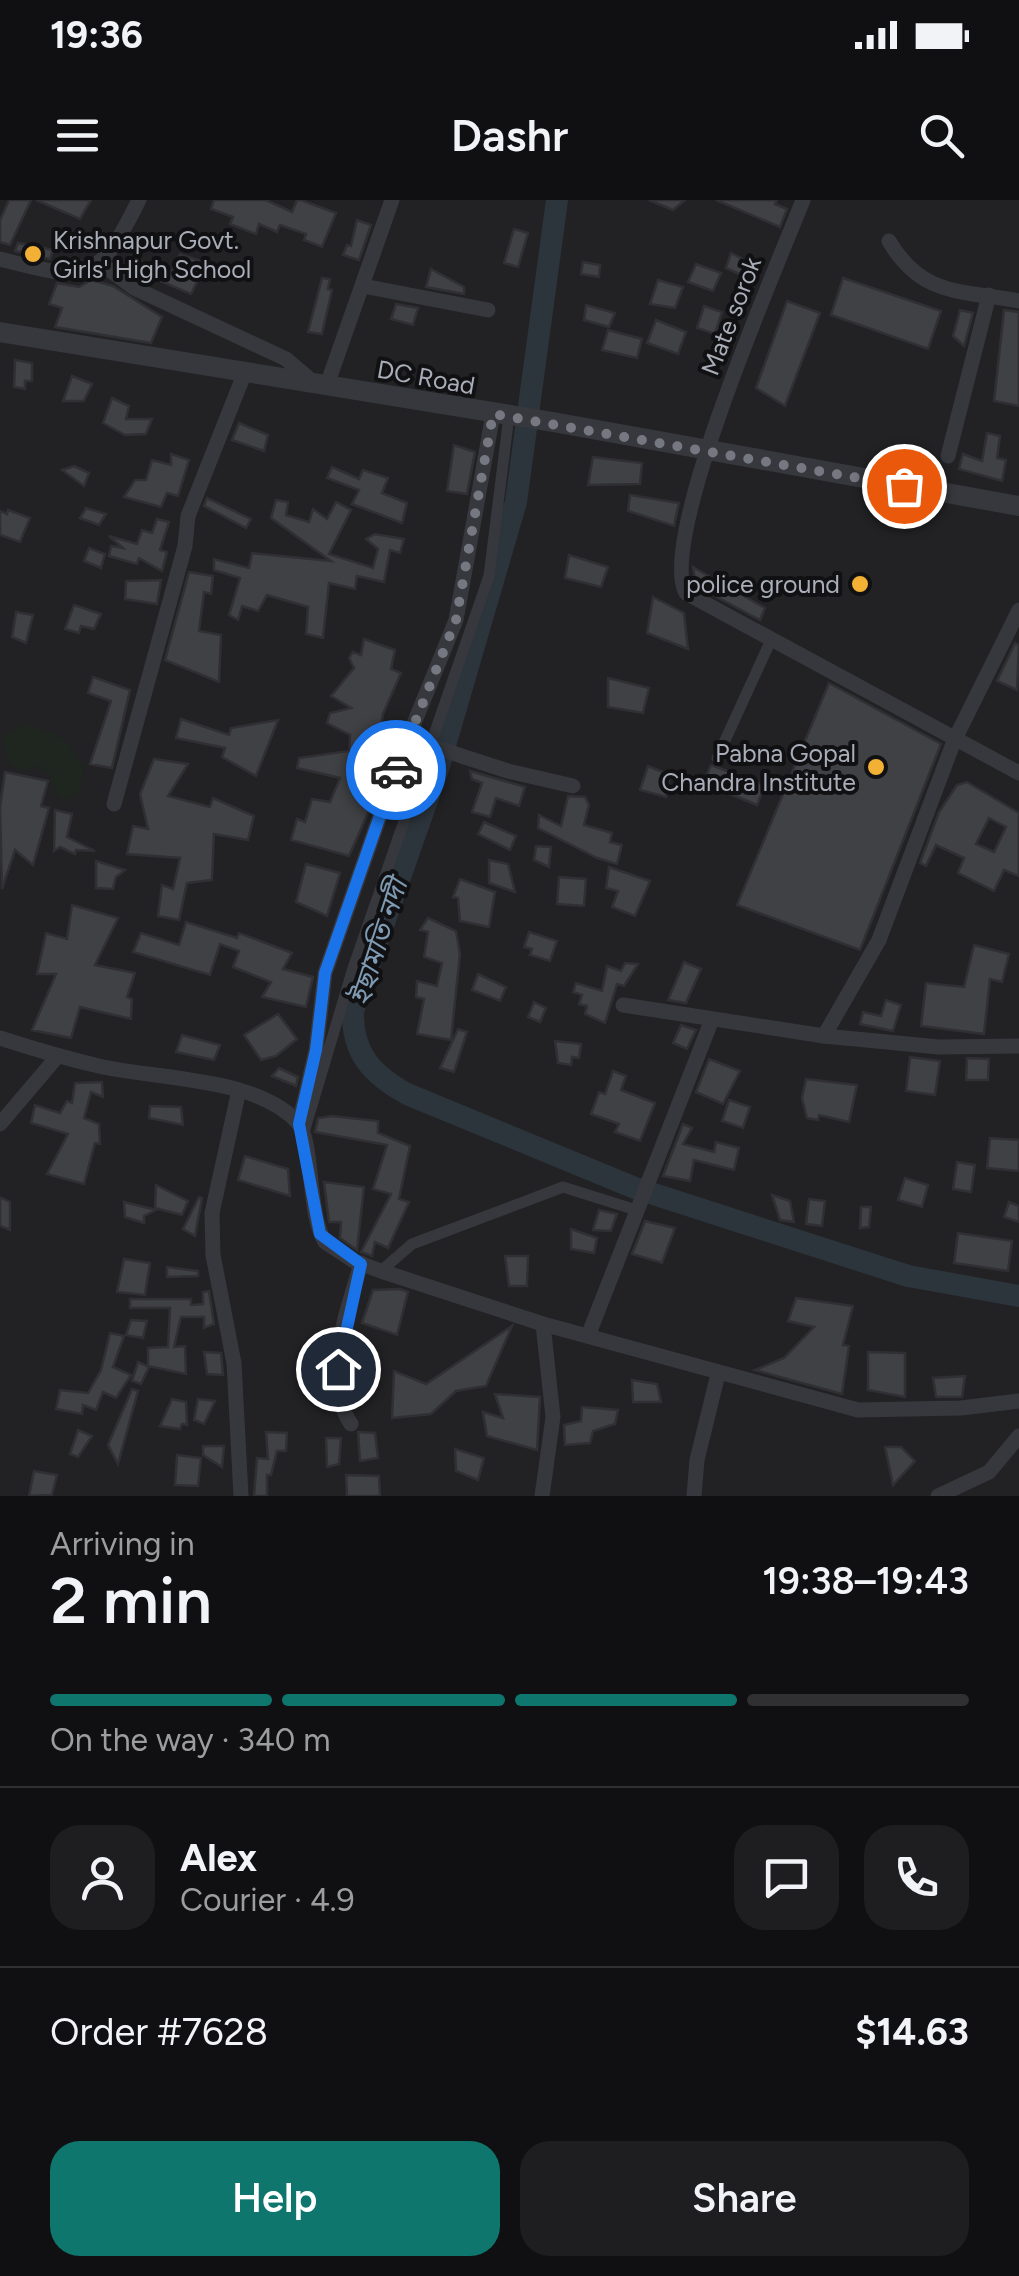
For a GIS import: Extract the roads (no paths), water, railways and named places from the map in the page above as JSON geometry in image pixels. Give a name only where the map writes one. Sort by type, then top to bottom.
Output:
[{"type":"street","points":[[0,259],[67,274],[100,263],[114,252],[140,200]]},
{"type":"street","points":[[100,263],[134,288],[286,358],[320,384],[363,286],[392,200]]},
{"type":"street","name":"Mate sorok","points":[[771,640],[686,593],[679,580],[679,563],[706,456],[803,200]]},
{"type":"street","points":[[889,242],[904,266],[920,280],[1019,301]]},
{"type":"street","points":[[363,286],[488,310]]},
{"type":"street","points":[[948,456],[989,295]]},
{"type":"street","name":"DC Road","points":[[0,332],[554,422],[706,456],[1019,506]]},
{"type":"street","points":[[114,804],[186,546],[188,516],[245,372]]},
{"type":"street","points":[[501,415],[456,620],[417,742],[325,973],[301,1129],[320,1234],[361,1264],[544,1324],[858,1410],[962,1408],[1019,1401]]},
{"type":"street","points":[[301,1129],[489,576],[501,415]]},
{"type":"street","points":[[824,1036],[879,940],[954,741],[1019,610]]},
{"type":"street","points":[[718,758],[771,640],[1019,773]]},
{"type":"street","points":[[417,742],[462,758],[574,786]]},
{"type":"street","points":[[623,1004],[711,1022],[760,1024],[824,1036],[939,1046],[1019,1046]]},
{"type":"street","points":[[588,1336],[650,1169],[711,1022]]},
{"type":"street","points":[[0,1038],[58,1057],[239,1090],[272,1102],[301,1129]]},
{"type":"street","points":[[0,1124],[58,1057]]},
{"type":"street","points":[[239,1090],[212,1213],[213,1255],[234,1363],[241,1496]]},
{"type":"street","points":[[380,1270],[412,1244],[563,1187],[637,1209]]},
{"type":"street","points":[[351,1424],[343,1411],[338,1369],[361,1264]]},
{"type":"street","points":[[542,1496],[553,1417],[544,1324]]},
{"type":"street","points":[[694,1496],[697,1460],[718,1374]]},
{"type":"street","points":[[938,1496],[989,1472],[1019,1436]]},
{"type":"waterway","name":"ইছামতি নদী","points":[[557,200],[516,502],[439,766],[353,1011],[360,1050],[383,1079],[407,1094],[635,1188],[908,1276],[1019,1296]]},
{"type":"place","name":"Krishnapur Govt. Girls' High School","points":[[33,254]]},
{"type":"place","name":"police ground","points":[[860,584]]},
{"type":"place","name":"Pabna Gopal Chandra Institute","points":[[876,767]]}]
